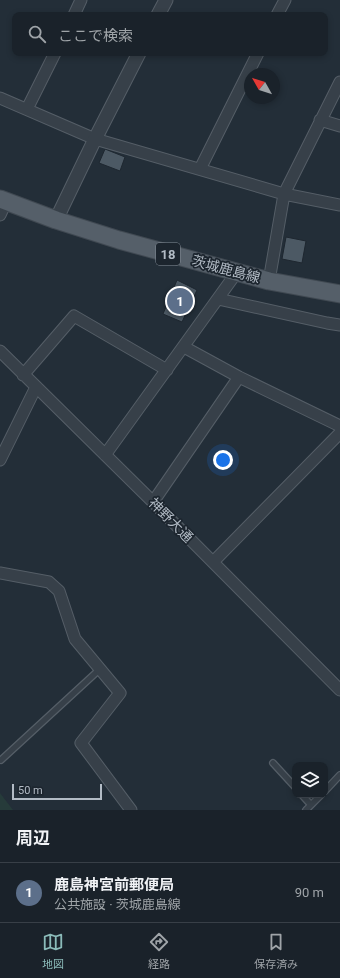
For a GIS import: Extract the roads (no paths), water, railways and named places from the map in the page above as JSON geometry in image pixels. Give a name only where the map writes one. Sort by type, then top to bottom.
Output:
[{"type":"main road","name":"茨城鹿島線","points":[[2,205],[119,240],[269,281],[340,294]]},
{"type":"street","points":[[75,12],[81,0]]},
{"type":"street","points":[[160,12],[166,0]]},
{"type":"street","points":[[279,12],[285,0]]},
{"type":"street","points":[[27,109],[54,56]]},
{"type":"street","points":[[56,220],[137,56]]},
{"type":"street","points":[[200,169],[256,56]]},
{"type":"street","points":[[269,281],[284,194],[340,82]]},
{"type":"street","points":[[0,98],[95,139],[284,194],[340,204]]},
{"type":"street","points":[[320,120],[340,126]]},
{"type":"street","points":[[105,455],[237,272]]},
{"type":"street","points":[[218,299],[327,323],[340,324]]},
{"type":"street","points":[[23,375],[74,316],[167,370]]},
{"type":"street","points":[[184,347],[239,377],[340,426]]},
{"type":"street","name":"神野大通","points":[[0,352],[153,502],[340,690]]},
{"type":"street","points":[[153,502],[239,377]]},
{"type":"street","points":[[1,454],[36,387]]},
{"type":"street","points":[[213,562],[340,433]]},
{"type":"street","points":[[0,573],[49,582],[59,591],[75,639],[120,693],[81,743],[131,810]]},
{"type":"lane","points":[[1,760],[100,669]]},
{"type":"lane","points":[[273,763],[292,785]]},
{"type":"lane","points":[[328,788],[340,776]]},
{"type":"lane","points":[[305,798],[311,805]]},
{"type":"lane","points":[[306,810],[318,798]]},
{"type":"place","name":"鹿島神宮前郵便局","points":[[180,301]]}]
